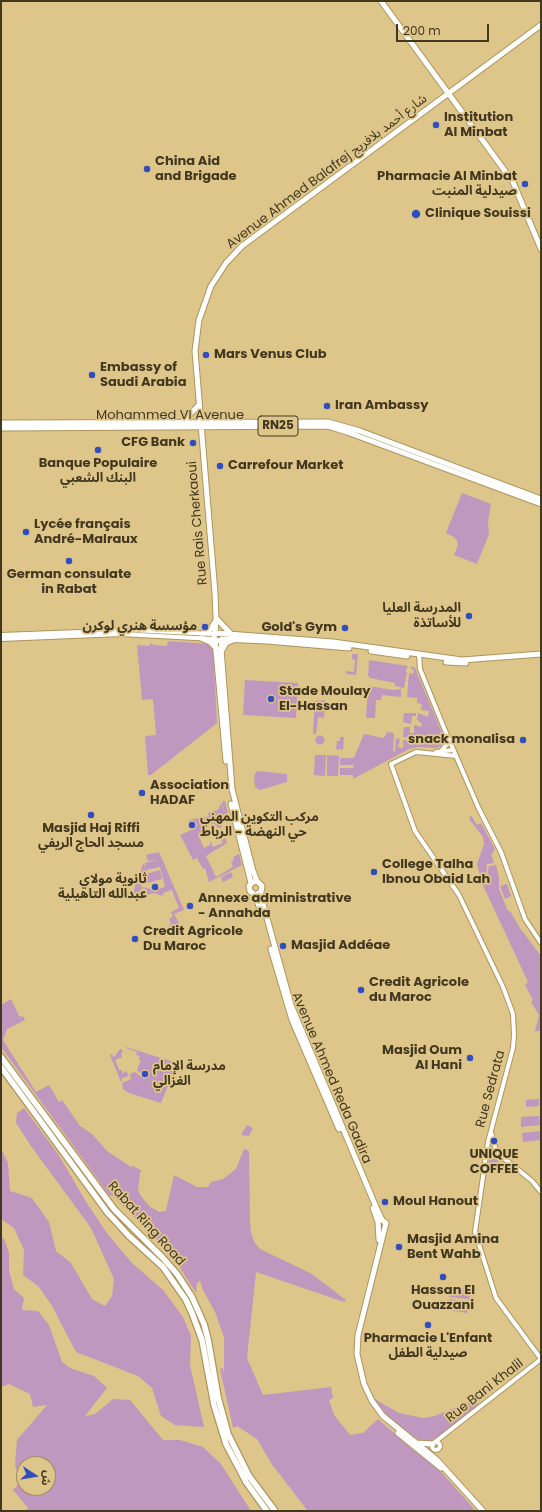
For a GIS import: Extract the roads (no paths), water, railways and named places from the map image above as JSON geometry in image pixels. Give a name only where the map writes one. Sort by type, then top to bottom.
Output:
[{"type":"highway","name":"Rabat Ring Road","points":[[1,1057],[111,1205],[121,1217],[163,1258],[192,1297],[204,1324],[208,1339],[218,1397],[228,1434],[249,1476],[275,1511]]},
{"type":"highway","name":"Rabat Ring Road","points":[[1,1067],[107,1212],[129,1236],[163,1266],[186,1300],[202,1340],[214,1405],[226,1444],[246,1482],[267,1511]]},
{"type":"main road","points":[[381,1],[515,185],[541,249]]},
{"type":"main road","name":"Avenue Ahmed Balafrej شارع أحمد بلافريج","points":[[200,424],[195,359],[197,326],[206,296],[226,263],[242,246],[449,95],[541,25]]},
{"type":"main road","points":[[182,422],[199,405]]},
{"type":"main road","name":"RN25","points":[[1,423],[182,422],[200,424],[317,421],[333,422],[541,499]]},
{"type":"main road","name":"Mohammed VI Avenue","points":[[1,428],[200,424],[312,425],[333,427],[541,504]]},
{"type":"main road","name":"Rue Rais Cherkaoui","points":[[200,424],[216,618]]},
{"type":"main road","points":[[216,618],[211,628],[203,636],[217,649]]},
{"type":"main road","points":[[216,618],[221,653],[234,804],[254,882],[250,891],[257,894],[262,886],[254,882],[230,795],[217,649],[218,637]]},
{"type":"main road","points":[[216,618],[233,637]]},
{"type":"main road","points":[[218,637],[327,642],[465,663],[541,658]]},
{"type":"main road","points":[[221,653],[226,643],[233,637]]},
{"type":"main road","points":[[418,656],[471,660],[541,654]]},
{"type":"main road","name":"Avenue Ahmed Reda Gadira","points":[[257,894],[291,1005],[381,1224],[379,1244],[355,1337],[357,1370],[363,1390],[374,1410],[384,1422],[430,1454]]},
{"type":"main road","name":"Avenue Ahmed Reda Gadira","points":[[381,1224],[358,1334],[359,1365],[366,1390],[375,1406],[387,1420],[430,1454],[479,1511]]},
{"type":"main road","points":[[415,1443],[435,1444]]},
{"type":"main road","points":[[430,1454],[483,1511]]},
{"type":"street","points":[[1,635],[124,630],[218,637]]},
{"type":"street","points":[[1,639],[121,634],[203,636]]},
{"type":"street","points":[[418,656],[420,669],[479,809],[501,852],[525,919],[541,943]]},
{"type":"street","points":[[441,751],[450,741]]},
{"type":"street","points":[[434,753],[453,750]]},
{"type":"street","name":"Rue Sedrata","points":[[434,753],[416,752],[391,764],[415,831],[459,895],[503,987],[513,1014],[513,1048],[491,1132],[474,1232],[496,1298],[541,1359]]},
{"type":"street","points":[[434,753],[456,756]]},
{"type":"street","points":[[491,1132],[495,1147],[500,1155],[532,1181],[541,1192]]},
{"type":"street","name":"Rue Bani Khalil","points":[[430,1454],[435,1444],[441,1438],[541,1359]]},
{"type":"street","name":"Rue Bani Khalil","points":[[430,1454],[435,1444]]},
{"type":"place","name":"Institution Al Minbat","points":[[436,125]]},
{"type":"place","name":"China Aid and Brigade","points":[[147,169]]},
{"type":"place","name":"Pharmacie Al Minbat صيدلية المنبت","points":[[525,184]]},
{"type":"place","name":"Clinique Souissi","points":[[416,214]]},
{"type":"place","name":"Mars Venus Club","points":[[206,355]]},
{"type":"place","name":"Embassy of Saudi Arabia","points":[[92,375]]},
{"type":"place","name":"Iran Ambassy","points":[[327,406]]},
{"type":"place","name":"CFG Bank","points":[[193,443]]},
{"type":"place","name":"Banque Populaire البنك الشعبي","points":[[98,450]]},
{"type":"place","name":"Carrefour Market","points":[[220,466]]},
{"type":"place","name":"Lycée français André-Malraux","points":[[26,532]]},
{"type":"place","name":"German consulate in Rabat","points":[[69,561]]},
{"type":"place","name":"المدرسة العليا للأساتذة","points":[[469,616]]},
{"type":"place","name":"مؤسسة هنري لوكرن","points":[[205,627]]},
{"type":"place","name":"Gold's Gym","points":[[345,628]]},
{"type":"place","name":"Stade Moulay El-Hassan","points":[[271,699]]},
{"type":"place","name":"snack monalisa","points":[[523,740]]},
{"type":"place","name":"Association HADAF","points":[[142,793]]},
{"type":"place","name":"Masjid Haj Riffi مسجد الحاج الريفي","points":[[91,815]]},
{"type":"place","name":"مركب التكوين المهني حي النهضة - الرباط","points":[[192,825]]},
{"type":"place","name":"College Talha Ibnou Obaid Lah","points":[[374,872]]},
{"type":"place","name":"ثانوية مولاي عبدالله التاهيلية","points":[[155,887]]},
{"type":"place","name":"Annexe administrative - Annahda","points":[[190,906]]},
{"type":"place","name":"Credit Agricole Du Maroc","points":[[135,939]]},
{"type":"place","name":"Masjid Addéae","points":[[283,946]]},
{"type":"place","name":"Credit Agricole du Maroc","points":[[361,990]]},
{"type":"place","name":"Masjid Oum Al Hani","points":[[470,1058]]},
{"type":"place","name":"مدرسة الإمام الغزالي","points":[[145,1074]]},
{"type":"place","name":"UNIQUE COFFEE","points":[[494,1141]]},
{"type":"place","name":"Moul Hanout","points":[[385,1202]]},
{"type":"place","name":"Masjid Amina Bent Wahb","points":[[399,1247]]},
{"type":"place","name":"Hassan El Ouazzani","points":[[443,1277]]},
{"type":"place","name":"Pharmacie L'Enfant صيدلية الطفل","points":[[428,1325]]}]
